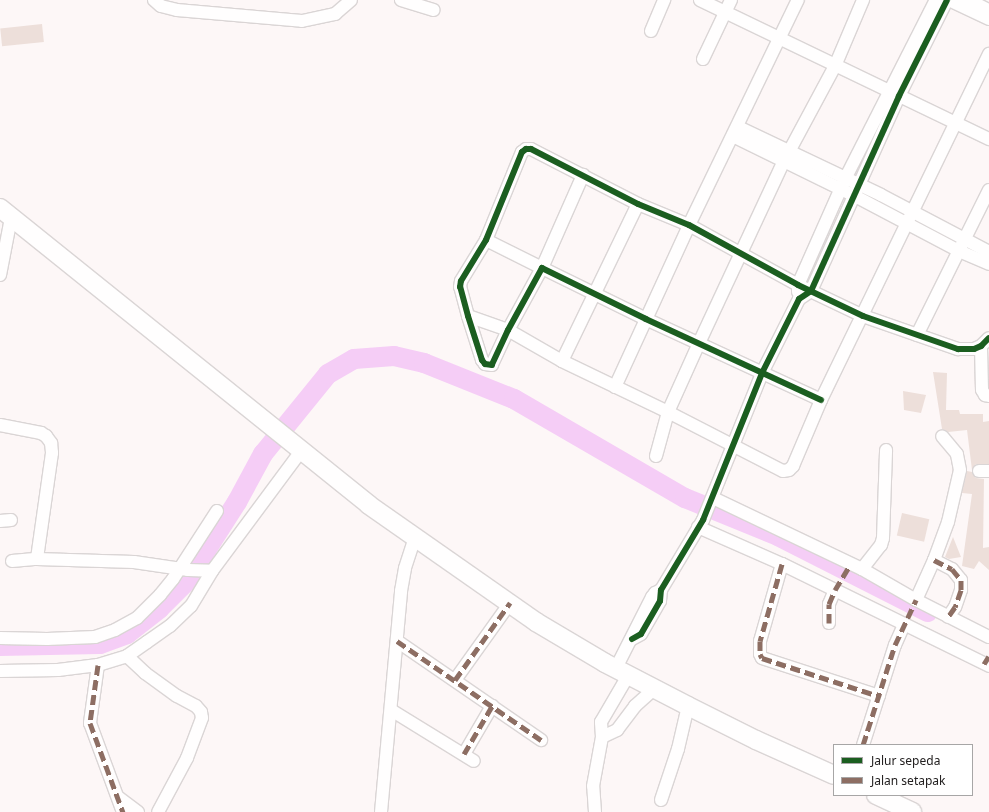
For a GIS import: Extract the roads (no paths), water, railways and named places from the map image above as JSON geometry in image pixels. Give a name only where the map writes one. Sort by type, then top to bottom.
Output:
[{"type":"highway","points":[[6,213],[369,505],[510,602],[536,622],[622,671],[688,706],[756,740],[833,775]]},
{"type":"highway","points":[[878,796],[912,812]]},
{"type":"street","points":[[154,0],[161,6],[177,10],[302,21],[335,14],[351,0]]},
{"type":"street","points":[[401,0],[434,10]]},
{"type":"street","points":[[651,31],[664,0]]},
{"type":"street","points":[[700,0],[989,139]]},
{"type":"street","points":[[703,59],[731,0]]},
{"type":"street","points":[[615,386],[689,225],[736,132],[798,0]]},
{"type":"street","points":[[656,456],[668,412],[699,343],[787,156],[835,66],[863,0]]},
{"type":"street","points":[[798,299],[811,290],[855,190],[894,94],[936,0]]},
{"type":"street","points":[[595,812],[593,786],[602,737],[601,722],[622,671],[632,639],[641,634],[660,602],[661,590],[700,524],[711,502],[762,372],[798,299],[798,285],[843,184],[948,0],[989,19]]},
{"type":"street","points":[[969,0],[989,10]]},
{"type":"street","points":[[468,316],[508,330],[562,361],[668,412],[783,471],[789,470],[793,466],[821,400],[989,54]]},
{"type":"street","points":[[736,132],[909,217],[963,239],[989,252]]},
{"type":"street","points":[[583,175],[542,268],[508,330],[492,365],[485,364],[482,360],[468,316],[460,287],[461,281],[486,240],[522,152],[526,149],[531,149],[583,175],[638,204],[689,225],[798,285],[863,316],[958,349],[974,349],[987,340]]},
{"type":"street","points":[[917,335],[963,239],[989,190]]},
{"type":"street","points":[[562,361],[638,204]]},
{"type":"street","points":[[0,274],[6,213]]},
{"type":"street","points":[[909,217],[958,250],[989,264]]},
{"type":"street","points":[[486,240],[594,294],[821,400]]},
{"type":"street","points":[[987,340],[982,390],[985,395],[989,396]]},
{"type":"street","points":[[0,425],[41,433],[46,436],[51,443],[52,453],[37,559]]},
{"type":"street","points":[[916,600],[934,560],[948,522],[960,470],[957,454],[942,436]]},
{"type":"street","points":[[0,671],[58,670],[98,665],[127,656],[170,626],[186,611],[208,571],[300,449]]},
{"type":"street","points":[[862,569],[881,544],[883,538],[886,450]]},
{"type":"street","points":[[711,502],[862,569],[916,600],[989,637]]},
{"type":"street","points":[[0,638],[82,639],[95,637],[115,630],[137,618],[183,570],[217,511]]},
{"type":"street","points":[[700,524],[989,666]]},
{"type":"street","points":[[381,812],[404,576],[415,538]]},
{"type":"street","points":[[12,561],[37,559],[134,562],[183,570],[208,571]]},
{"type":"street","points":[[934,560],[952,569],[961,580],[961,590],[955,607],[948,617]]},
{"type":"street","points":[[782,564],[760,641],[760,654],[762,658],[879,696]]},
{"type":"street","points":[[829,623],[829,604],[835,590]]},
{"type":"street","points":[[455,680],[510,602]]},
{"type":"street","points":[[863,744],[895,645],[904,625]]},
{"type":"street","points":[[397,641],[541,740]]},
{"type":"street","points":[[127,656],[145,673],[177,696],[196,706],[201,712],[202,718],[186,758],[158,812]]},
{"type":"street","points":[[98,665],[90,723],[124,812]]},
{"type":"street","points":[[602,737],[616,730],[635,706],[655,688]]},
{"type":"street","points":[[464,754],[492,706]]},
{"type":"street","points":[[661,800],[678,749],[688,706]]},
{"type":"street","points":[[391,710],[474,761]]},
{"type":"street","points":[[117,796],[138,812]]},
{"type":"waterway","points":[[0,646],[100,644],[127,634],[159,609],[186,582],[237,502],[263,454],[328,374],[354,359],[394,356],[424,363],[514,399],[685,498],[778,536],[928,612]]}]
